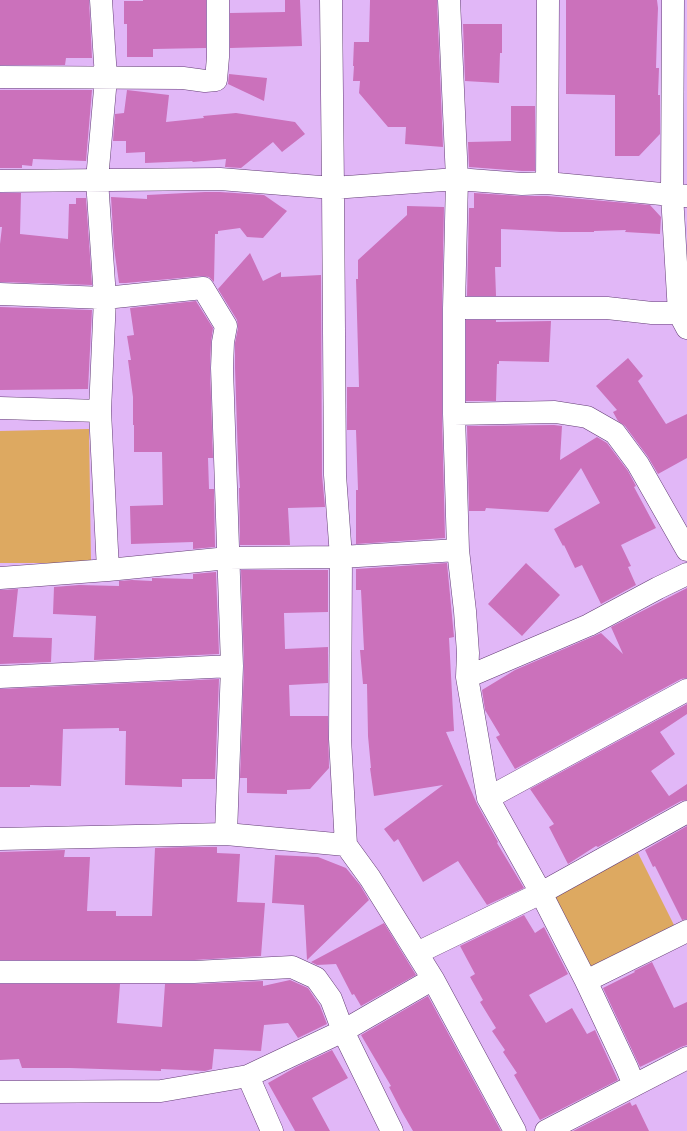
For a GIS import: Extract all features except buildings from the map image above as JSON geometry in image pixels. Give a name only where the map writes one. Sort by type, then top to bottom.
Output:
[{"type":"street","points":[[101,0],[106,78],[96,180],[105,298],[100,411],[108,570]]},
{"type":"street","points":[[0,77],[183,78],[204,81],[216,80],[218,57],[218,0]]},
{"type":"street","points":[[331,0],[334,188],[335,475],[341,557],[340,739],[346,845],[370,878],[433,979],[515,1131]]},
{"type":"street","points":[[449,0],[457,179],[454,308],[454,414],[458,550],[468,653],[467,677],[488,798],[541,893],[586,981],[634,1085]]},
{"type":"street","points":[[547,183],[548,0]]},
{"type":"street","points":[[454,308],[607,308],[652,313],[683,321],[673,0]]},
{"type":"street","points":[[0,180],[220,179],[334,188],[457,179],[522,184],[547,183],[679,196]]},
{"type":"street","points":[[0,294],[105,298],[203,288],[226,326],[223,342],[222,368],[232,666],[226,834]]},
{"type":"street","points":[[0,408],[100,411]]},
{"type":"street","points":[[454,414],[555,412],[587,417],[615,433],[638,464],[687,550]]},
{"type":"street","points":[[0,578],[108,570],[228,558],[341,557],[458,550]]},
{"type":"street","points":[[467,677],[589,625],[687,574]]},
{"type":"street","points":[[0,677],[232,666]]},
{"type":"street","points":[[488,798],[687,690]]},
{"type":"street","points":[[417,953],[541,893],[687,812]]},
{"type":"street","points":[[0,839],[226,834],[346,845]]},
{"type":"street","points":[[586,981],[687,931]]},
{"type":"street","points":[[0,972],[194,972],[292,967],[316,978],[331,999],[343,1031],[392,1131]]},
{"type":"street","points":[[0,1092],[161,1091],[248,1076],[343,1031],[433,979]]},
{"type":"street","points":[[546,1131],[687,1058]]},
{"type":"street","points":[[248,1076],[272,1131]]},
{"type":"shaded area","points":[[89,429],[91,563],[0,563],[0,431]]},
{"type":"shaded area","points":[[638,853],[674,925],[590,967],[554,895]]}]
